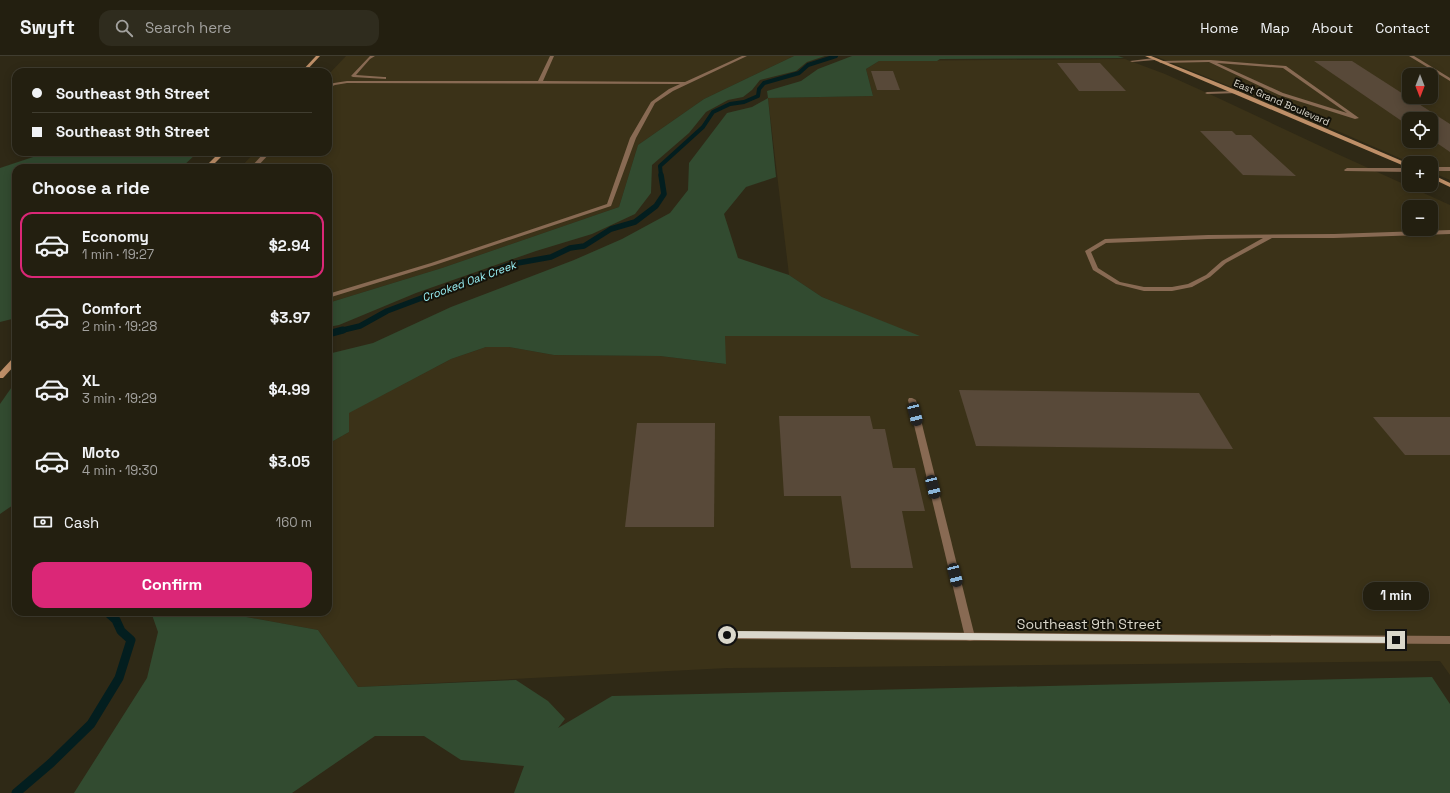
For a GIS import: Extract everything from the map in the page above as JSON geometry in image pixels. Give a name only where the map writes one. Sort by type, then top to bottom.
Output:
[{"type":"street","points":[[307,68],[318,56]]},
{"type":"street","points":[[373,56],[369,58],[353,76],[381,76],[389,82]]},
{"type":"street","points":[[540,82],[552,56]]},
{"type":"street","points":[[332,295],[433,264],[609,205],[633,138],[653,102],[671,90],[745,56]]},
{"type":"street","name":"East Grand Boulevard","points":[[1148,56],[1237,92],[1402,163]]},
{"type":"street","points":[[1411,56],[1450,80]]},
{"type":"street","points":[[1132,61],[1154,59]]},
{"type":"street","points":[[1161,62],[1210,60],[1284,66],[1357,118],[1281,94],[1210,60]]},
{"type":"street","points":[[332,85],[347,82],[686,83]]},
{"type":"street","points":[[1207,93],[1237,92]]},
{"type":"street","points":[[211,164],[219,156]]},
{"type":"street","points":[[258,164],[264,156]]},
{"type":"street","points":[[1438,169],[1450,169]]},
{"type":"street","points":[[1347,170],[1402,170]]},
{"type":"street","points":[[1438,179],[1450,185]]},
{"type":"street","points":[[1272,236],[1224,262],[1208,276],[1190,286],[1172,289],[1144,289],[1118,284],[1095,269],[1088,251],[1105,240],[1208,237],[1272,236],[1334,236],[1450,232]]},
{"type":"street","points":[[0,376],[12,364]]},
{"type":"street","points":[[912,400],[970,637]]},
{"type":"street","name":"Southeast 9th Street","points":[[727,635],[1450,640]]},
{"type":"shaded area","points":[[346,56],[794,56],[704,99],[638,145],[619,207],[442,268],[332,302],[332,164],[244,164],[251,156],[332,156],[332,71]]},
{"type":"shaded area","points":[[1155,56],[1450,56],[1450,180],[1438,175],[1438,156],[1402,156],[1402,159],[1310,119]]},
{"type":"shaded area","points":[[1125,59],[1165,74],[1402,183],[1402,192],[1421,192],[1450,205],[1450,675],[1440,661],[728,668],[358,687],[318,630],[241,616],[332,616],[332,442],[349,432],[348,413],[451,359],[486,347],[509,347],[554,355],[660,356],[725,364],[725,336],[918,336],[822,297],[789,275],[768,98],[873,96],[866,69],[879,61]]},
{"type":"green space","points":[[794,56],[825,56],[807,62],[796,71],[760,80],[752,90],[743,97],[728,100],[706,112],[689,133],[652,165],[651,193],[635,214],[592,234],[536,251],[416,293],[339,325],[332,326],[332,302],[442,268],[619,207],[638,145],[704,99]]},
{"type":"green space","points":[[852,56],[1118,56],[1124,58],[940,59],[937,61],[879,61],[866,69],[873,96],[768,98],[767,91],[801,81],[818,69]]},
{"type":"green space","points":[[768,98],[776,177],[746,187],[724,214],[738,258],[789,275],[822,297],[920,336],[725,336],[726,364],[660,356],[554,355],[509,347],[486,347],[451,359],[349,413],[349,432],[332,442],[332,353],[373,343],[451,307],[574,260],[622,239],[670,213],[688,190],[689,163],[727,113],[752,107]]},
{"type":"green space","points":[[36,156],[194,156],[185,164],[12,164]]},
{"type":"green space","points":[[12,164],[12,319],[0,322],[0,168]]},
{"type":"green space","points":[[12,387],[12,506],[0,514],[0,404]]},
{"type":"green space","points":[[152,616],[241,616],[318,630],[358,687],[516,680],[548,701],[565,719],[558,728],[612,696],[1432,677],[1450,704],[1450,793],[514,793],[524,766],[461,760],[424,736],[375,736],[292,793],[74,793],[147,678],[158,632]]},
{"type":"building","points":[[1314,61],[1352,61],[1402,93],[1402,104],[1419,104],[1431,112],[1402,112],[1402,121]]},
{"type":"building","points":[[1057,63],[1100,63],[1126,91],[1079,91]]},
{"type":"building","points":[[871,71],[893,71],[900,90],[877,90]]},
{"type":"building","points":[[1438,116],[1450,124],[1450,152],[1438,144]]},
{"type":"building","points":[[1200,131],[1232,131],[1236,135],[1251,135],[1296,176],[1243,175]]},
{"type":"building","points":[[959,390],[1199,393],[1233,449],[976,446]]},
{"type":"building","points":[[779,416],[870,416],[873,429],[885,429],[893,468],[915,468],[925,511],[902,511],[913,568],[851,568],[841,496],[784,496]]},
{"type":"building","points":[[1373,417],[1450,417],[1450,455],[1405,455]]},
{"type":"building","points":[[637,423],[715,423],[714,527],[625,527]]},
{"type":"waterway","name":"Crooked Oak Creek","points":[[661,176],[660,166],[703,127],[713,112],[730,104],[744,102],[758,96],[759,89],[764,83],[799,73],[808,65],[836,56]]},
{"type":"waterway","name":"Crooked Oak Creek","points":[[341,330],[360,326],[387,311],[512,264],[551,257],[570,248],[584,246],[611,229],[635,222],[656,206],[664,194],[661,175]]},
{"type":"waterway","name":"Crooked Oak Creek","points":[[332,333],[341,330]]},
{"type":"waterway","name":"Crooked Oak Creek","points":[[16,793],[51,763],[91,724],[119,678],[131,640],[121,631],[116,620],[112,616]]},
{"type":"route","points":[[727,635],[1396,640]]}]
